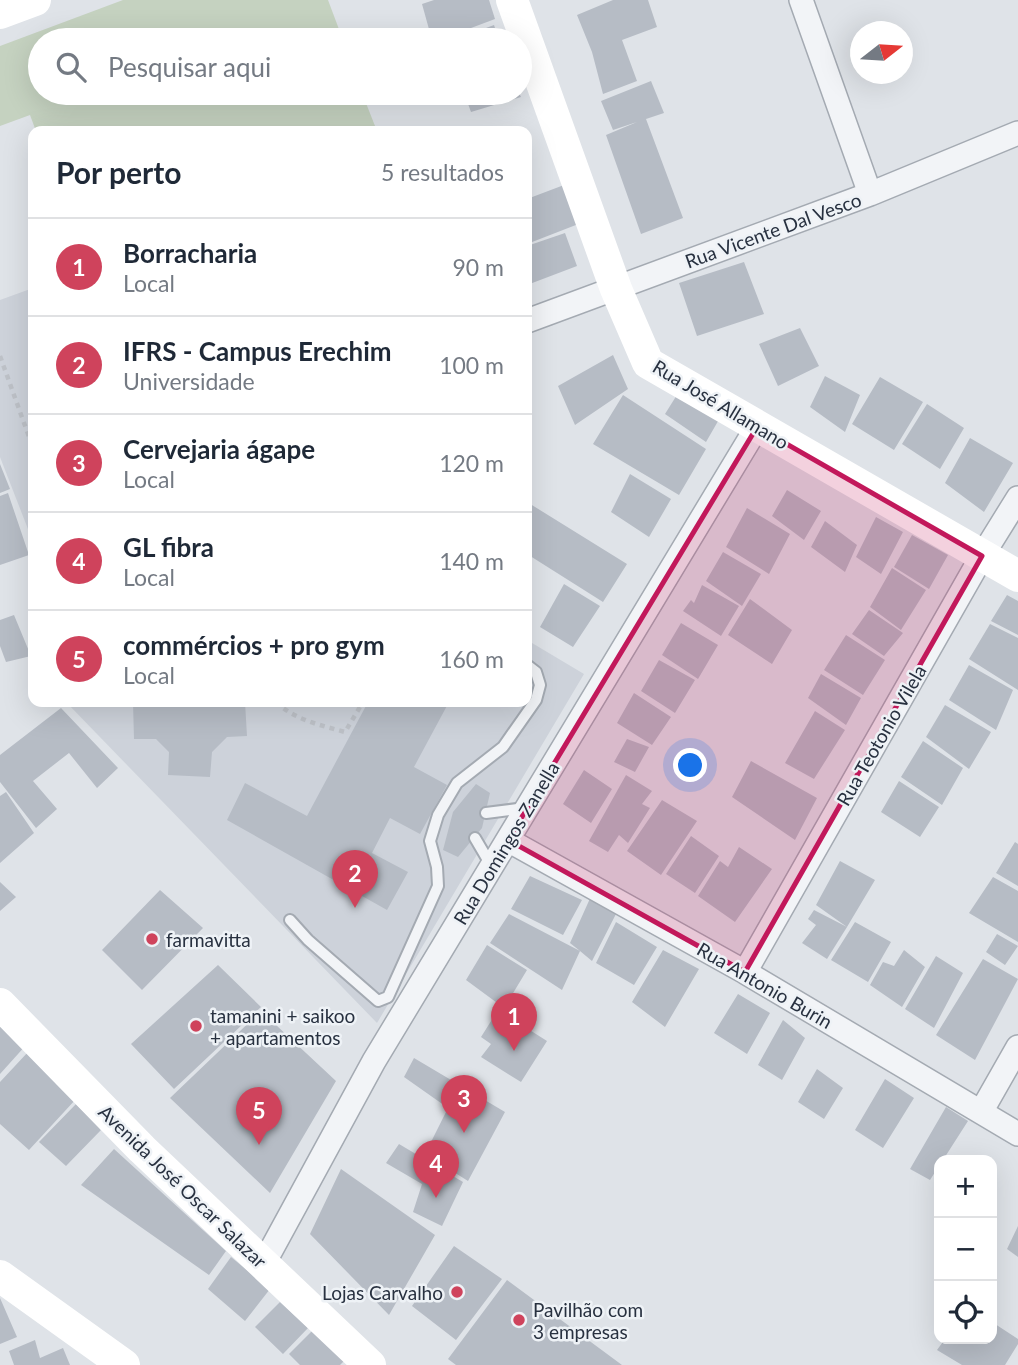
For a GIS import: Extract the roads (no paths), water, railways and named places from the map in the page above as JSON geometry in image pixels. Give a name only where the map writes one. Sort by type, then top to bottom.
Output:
[{"type":"street","points":[[0,13],[35,0]]},
{"type":"street","name":"Rua José Allamano","points":[[512,0],[522,28]]},
{"type":"street","points":[[802,0],[870,194]]},
{"type":"street","name":"Rua José Allamano","points":[[532,56],[616,289],[648,363],[1018,576]]},
{"type":"street","name":"Rua Vicente Dal Vesco","points":[[532,319],[870,194],[1018,133]]},
{"type":"street","name":"Rua Domingos Zanella","points":[[263,1265],[374,1061],[757,426]]},
{"type":"street","name":"Rua Teotonio Vilela","points":[[745,972],[982,556],[1018,498]]},
{"type":"street","name":"Rua Antonio Burin","points":[[508,840],[745,972],[1018,1134]]},
{"type":"street","name":"Avenida José Oscar Salazar","points":[[0,1004],[142,1149],[370,1365]]},
{"type":"street","points":[[981,1112],[1018,1047]]},
{"type":"street","points":[[0,1276],[124,1365]]},
{"type":"lane","points":[[532,669],[536,672],[540,685],[532,706]]},
{"type":"lane","points":[[290,920],[308,940],[377,1001],[388,997],[438,886],[437,867],[430,841],[438,816],[457,783],[503,747],[531,707]]},
{"type":"lane","points":[[448,798],[460,803]]},
{"type":"lane","points":[[486,813],[527,808]]},
{"type":"lane","points":[[438,816],[450,822]]},
{"type":"lane","points":[[475,838],[492,867]]},
{"type":"place","name":"IFRS - Campus Erechim","points":[[355,908]]},
{"type":"place","name":"farmavitta","points":[[152,939]]},
{"type":"place","name":"tamanini + saikoo + apartamentos","points":[[196,1026]]},
{"type":"place","name":"Borracharia","points":[[514,1051]]},
{"type":"place","name":"Cervejaria ágape","points":[[464,1133]]},
{"type":"place","name":"commércios + pro gym","points":[[259,1145]]},
{"type":"place","name":"GL fibra","points":[[436,1198]]},
{"type":"place","name":"Lojas Carvalho","points":[[457,1292]]},
{"type":"place","name":"Pavilhão com 3 empresas","points":[[519,1320]]}]
